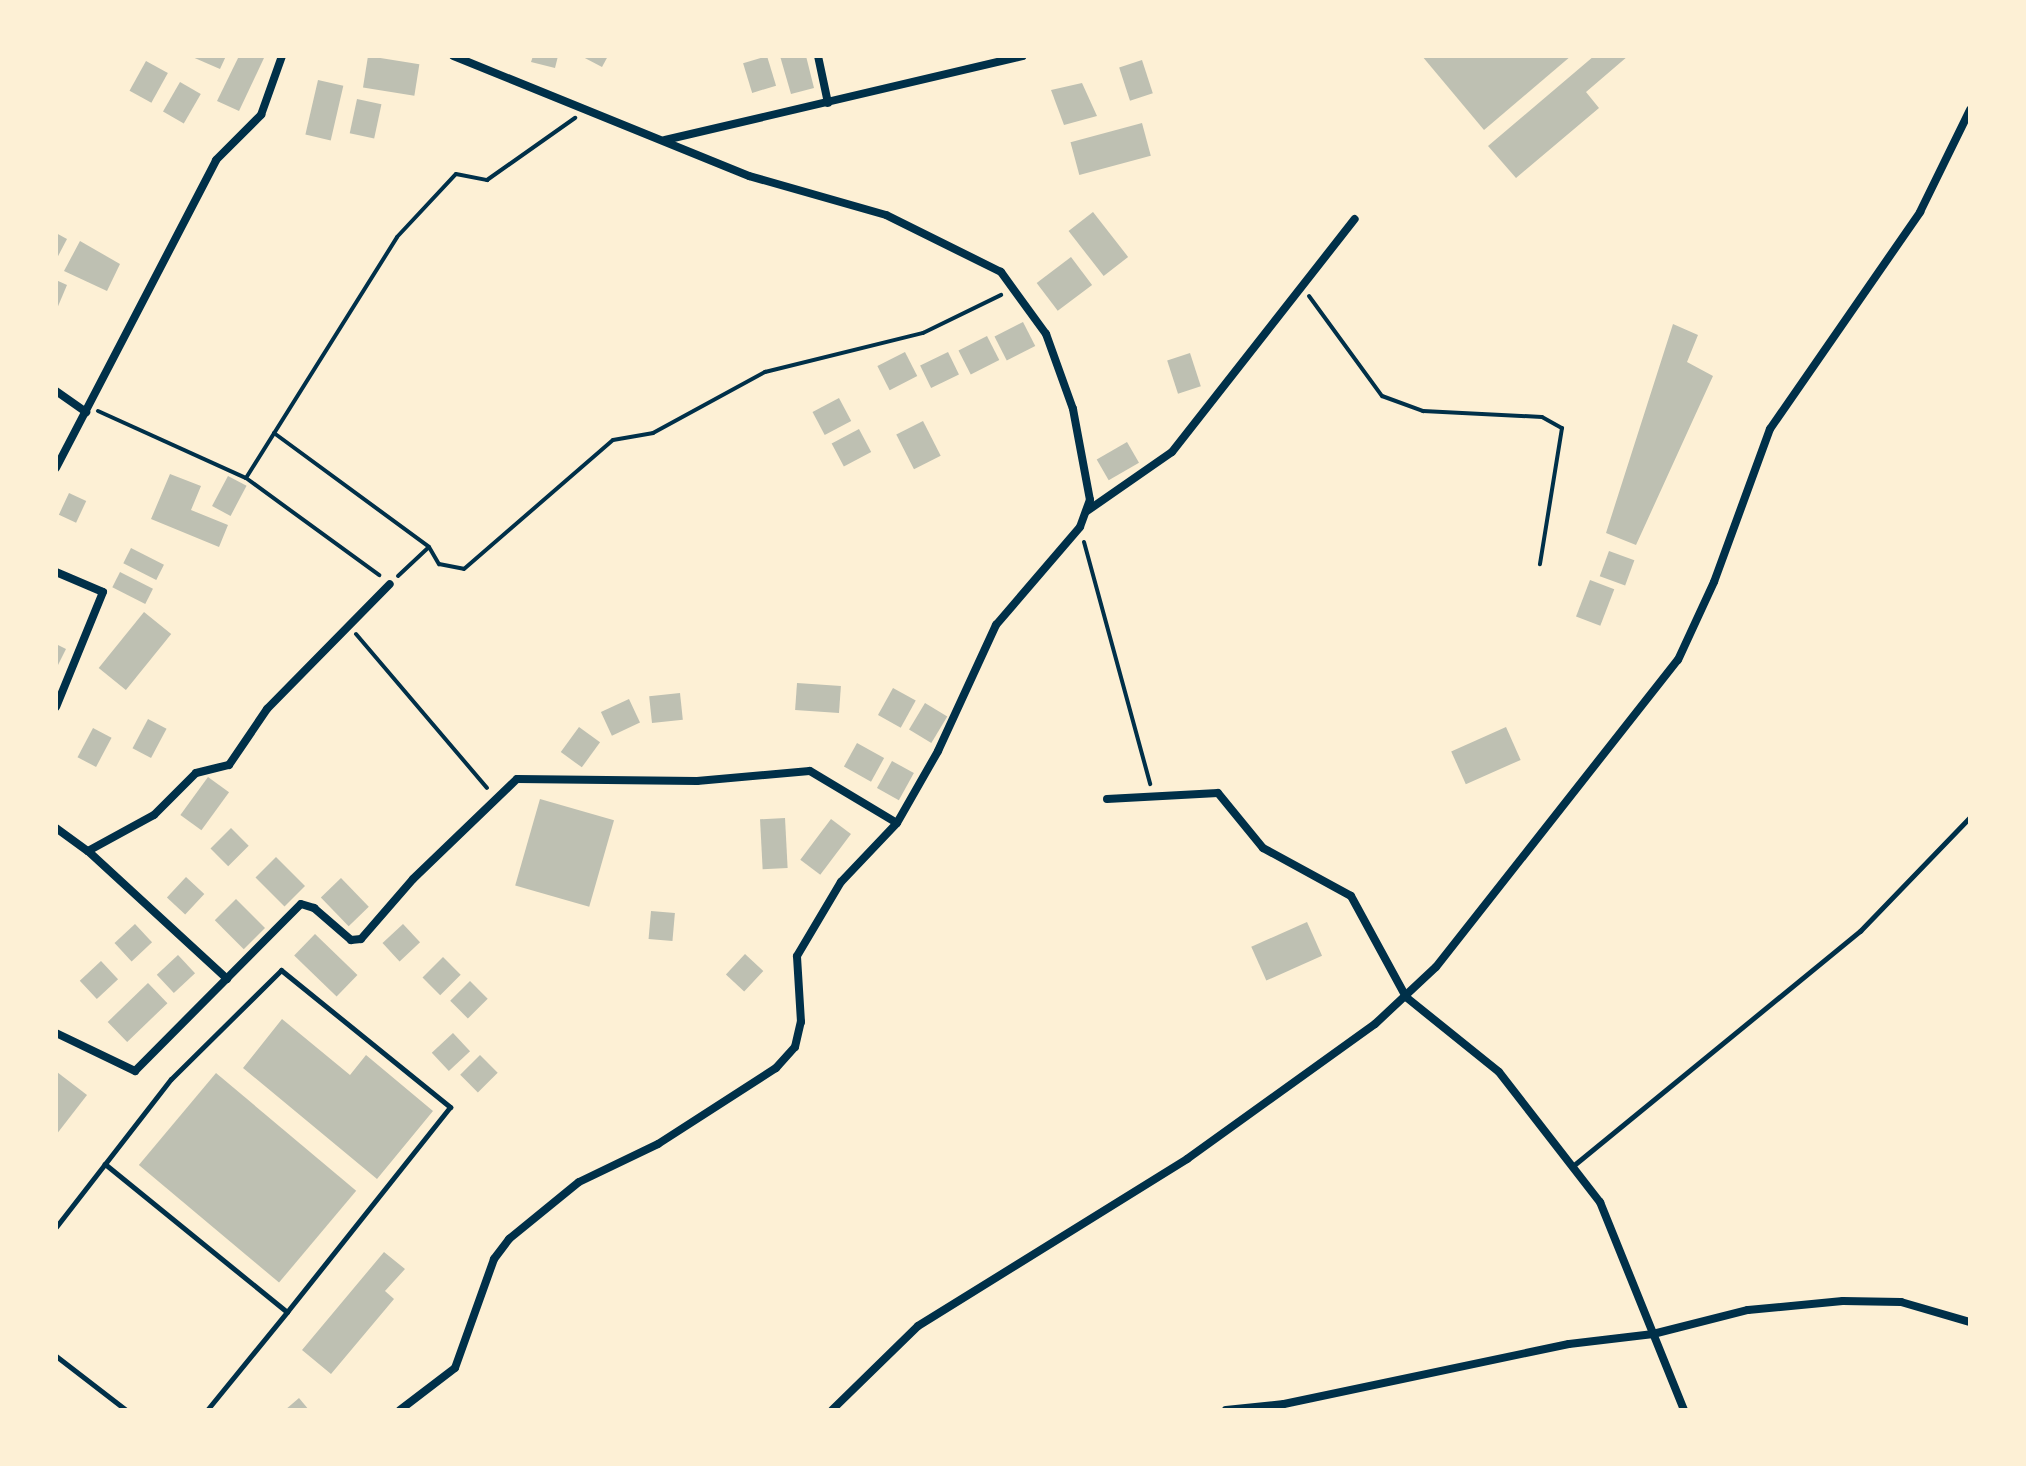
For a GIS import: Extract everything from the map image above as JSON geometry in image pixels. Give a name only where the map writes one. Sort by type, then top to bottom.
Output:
[{"type":"street","points":[[56,468],[216,160],[261,115],[282,56]]},
{"type":"street","points":[[400,1410],[455,1368],[494,1259],[509,1239],[579,1182],[658,1144],[776,1068],[795,1047],[801,1022],[797,956],[841,882],[897,823],[938,751],[996,625],[1080,527],[1090,500],[1073,409],[1046,334],[1001,272],[886,215],[749,176],[453,56]]},
{"type":"street","points":[[818,56],[828,103]]},
{"type":"street","points":[[664,140],[1022,56]]},
{"type":"street","points":[[832,1410],[918,1326],[1187,1159],[1406,997],[1436,967],[1678,660],[1714,582],[1770,429],[1920,212],[1970,110]]},
{"type":"street","points":[[1086,511],[1172,452],[1300,284],[1355,219]]},
{"type":"street","points":[[56,391],[87,410]]},
{"type":"street","points":[[56,572],[103,592],[56,707]]},
{"type":"street","points":[[88,851],[154,815],[196,773],[229,765],[267,709],[390,584]]},
{"type":"street","points":[[56,1033],[135,1071],[301,904],[314,908],[351,940],[361,939],[517,779],[697,781],[810,771],[897,823]]},
{"type":"street","points":[[1107,799],[1218,793],[1263,848],[1351,896],[1406,997],[1499,1072],[1574,1165],[1620,1242],[1684,1410]]},
{"type":"street","points":[[56,828],[88,851],[227,979]]},
{"type":"street","points":[[1226,1410],[1284,1404],[1569,1344],[1653,1334],[1748,1310],[1843,1301],[1901,1302],[1970,1322]]},
{"type":"lane","points":[[1574,1165],[1860,931],[1970,817]]},
{"type":"lane","points":[[56,1227],[171,1079],[281,970],[450,1107],[207,1410]]},
{"type":"lane","points":[[105,1164],[287,1312]]},
{"type":"lane","points":[[56,1356],[126,1410]]},
{"type":"path","points":[[246,478],[397,237],[456,174],[487,180],[585,109]]},
{"type":"path","points":[[1300,284],[1382,396],[1423,411],[1542,417],[1562,428],[1540,564]]},
{"type":"path","points":[[274,433],[429,547],[439,564],[464,569],[613,440],[653,433],[765,372],[923,333],[1014,289]]},
{"type":"path","points":[[87,410],[246,478],[309,519],[390,584],[429,547]]},
{"type":"path","points":[[1080,527],[1154,798]]},
{"type":"path","points":[[349,625],[496,799]]},
{"type":"building","points":[[190,56],[226,56],[220,69]]},
{"type":"building","points":[[239,56],[264,58],[239,111],[217,101]]},
{"type":"building","points":[[368,56],[419,64],[414,96],[363,88]]},
{"type":"building","points":[[533,56],[558,56],[555,68],[531,62]]},
{"type":"building","points":[[581,56],[608,56],[602,67]]},
{"type":"building","points":[[767,56],[776,86],[752,93],[743,63]]},
{"type":"building","points":[[780,56],[806,56],[814,88],[791,94]]},
{"type":"building","points":[[1422,56],[1571,56],[1484,130]]},
{"type":"building","points":[[1594,56],[1628,56],[1586,92],[1599,108],[1516,178],[1488,146]]},
{"type":"building","points":[[1142,60],[1153,93],[1130,101],[1119,67]]},
{"type":"building","points":[[146,61],[168,73],[151,103],[130,91]]},
{"type":"building","points":[[318,80],[343,86],[331,140],[305,135]]},
{"type":"building","points":[[180,82],[201,94],[184,123],[163,111]]},
{"type":"building","points":[[1082,83],[1097,116],[1064,125],[1051,90]]},
{"type":"building","points":[[357,99],[381,104],[374,138],[350,133]]},
{"type":"building","points":[[1142,123],[1151,156],[1079,175],[1071,142]]},
{"type":"building","points":[[1093,212],[1128,257],[1104,276],[1069,231]]},
{"type":"building","points":[[56,233],[67,239],[56,260]]},
{"type":"building","points":[[80,241],[120,264],[107,291],[64,271]]},
{"type":"building","points":[[1071,257],[1092,285],[1058,311],[1037,283]]},
{"type":"building","points":[[56,280],[67,285],[56,311]]},
{"type":"building","points":[[1023,322],[1035,346],[1007,361],[994,337]]},
{"type":"building","points":[[1673,324],[1698,335],[1687,362],[1713,376],[1636,545],[1606,533]]},
{"type":"building","points":[[987,336],[999,360],[971,375],[958,351]]},
{"type":"building","points":[[905,352],[917,376],[890,390],[877,366]]},
{"type":"building","points":[[948,352],[959,374],[931,388],[920,366]]},
{"type":"building","points":[[1190,353],[1201,386],[1178,394],[1167,360]]},
{"type":"building","points":[[839,398],[851,421],[825,435],[813,412]]},
{"type":"building","points":[[923,421],[941,456],[914,469],[896,435]]},
{"type":"building","points":[[859,429],[871,452],[844,467],[832,444]]},
{"type":"building","points":[[1127,442],[1139,463],[1109,480],[1097,460]]},
{"type":"building","points":[[170,474],[201,486],[191,510],[228,525],[219,547],[151,519]]},
{"type":"building","points":[[228,476],[247,486],[231,516],[212,506]]},
{"type":"building","points":[[69,493],[86,501],[76,523],[59,515]]},
{"type":"building","points":[[131,548],[164,565],[156,580],[123,563]]},
{"type":"building","points":[[1609,551],[1634,560],[1625,586],[1600,576]]},
{"type":"building","points":[[120,572],[153,589],[145,604],[112,587]]},
{"type":"building","points":[[1590,580],[1614,589],[1600,626],[1576,616]]},
{"type":"building","points":[[144,612],[171,634],[126,690],[99,668]]},
{"type":"building","points":[[56,644],[66,649],[56,669]]},
{"type":"building","points":[[797,683],[841,686],[839,713],[795,710]]},
{"type":"building","points":[[893,688],[916,701],[901,728],[878,715]]},
{"type":"building","points":[[680,693],[683,720],[652,723],[649,696]]},
{"type":"building","points":[[629,699],[640,723],[612,736],[601,712]]},
{"type":"building","points":[[925,703],[947,716],[931,743],[909,730]]},
{"type":"building","points":[[148,719],[167,729],[151,758],[133,748]]},
{"type":"building","points":[[579,727],[600,742],[582,767],[561,752]]},
{"type":"building","points":[[1506,727],[1521,760],[1466,784],[1451,751]]},
{"type":"building","points":[[93,728],[112,738],[96,767],[78,757]]},
{"type":"building","points":[[857,743],[884,758],[871,782],[844,767]]},
{"type":"building","points":[[892,761],[914,773],[899,800],[877,788]]},
{"type":"building","points":[[208,777],[229,792],[201,830],[180,815]]},
{"type":"building","points":[[540,799],[614,820],[589,907],[515,886]]},
{"type":"building","points":[[785,818],[788,868],[763,869],[760,819]]},
{"type":"building","points":[[831,819],[851,834],[820,875],[800,860]]},
{"type":"building","points":[[231,828],[249,846],[228,866],[210,849]]},
{"type":"building","points":[[276,857],[305,886],[284,906],[255,878]]},
{"type":"building","points":[[186,877],[204,894],[185,915],[167,897]]},
{"type":"building","points":[[341,878],[369,907],[349,926],[321,897]]},
{"type":"building","points":[[236,899],[265,928],[244,949],[215,920]]},
{"type":"building","points":[[651,911],[675,913],[672,941],[649,939]]},
{"type":"building","points":[[1307,922],[1322,956],[1266,981],[1251,947]]},
{"type":"building","points":[[135,924],[152,942],[132,961],[115,943]]},
{"type":"building","points":[[403,924],[420,942],[400,961],[383,943]]},
{"type":"building","points":[[315,934],[357,975],[337,997],[294,956]]},
{"type":"building","points":[[745,954],[763,971],[744,992],[726,974]]},
{"type":"building","points":[[178,955],[195,973],[174,993],[157,975]]},
{"type":"building","points":[[443,957],[461,975],[440,995],[422,978]]},
{"type":"building","points":[[101,961],[118,979],[97,999],[80,981]]},
{"type":"building","points":[[470,981],[488,999],[468,1018],[450,1001]]},
{"type":"building","points":[[148,983],[167,1003],[127,1042],[108,1022]]},
{"type":"building","points":[[282,1019],[350,1075],[366,1055],[433,1111],[377,1179],[243,1068]]},
{"type":"building","points":[[453,1033],[470,1051],[449,1071],[432,1053]]},
{"type":"building","points":[[480,1055],[498,1073],[478,1092],[460,1075]]},
{"type":"building","points":[[216,1073],[356,1191],[279,1283],[139,1165]]},
{"type":"building","points":[[56,1074],[87,1095],[56,1135]]},
{"type":"building","points":[[384,1252],[405,1269],[385,1291],[394,1299],[331,1374],[302,1350]]},
{"type":"building","points":[[299,1398],[309,1410],[285,1410]]}]
